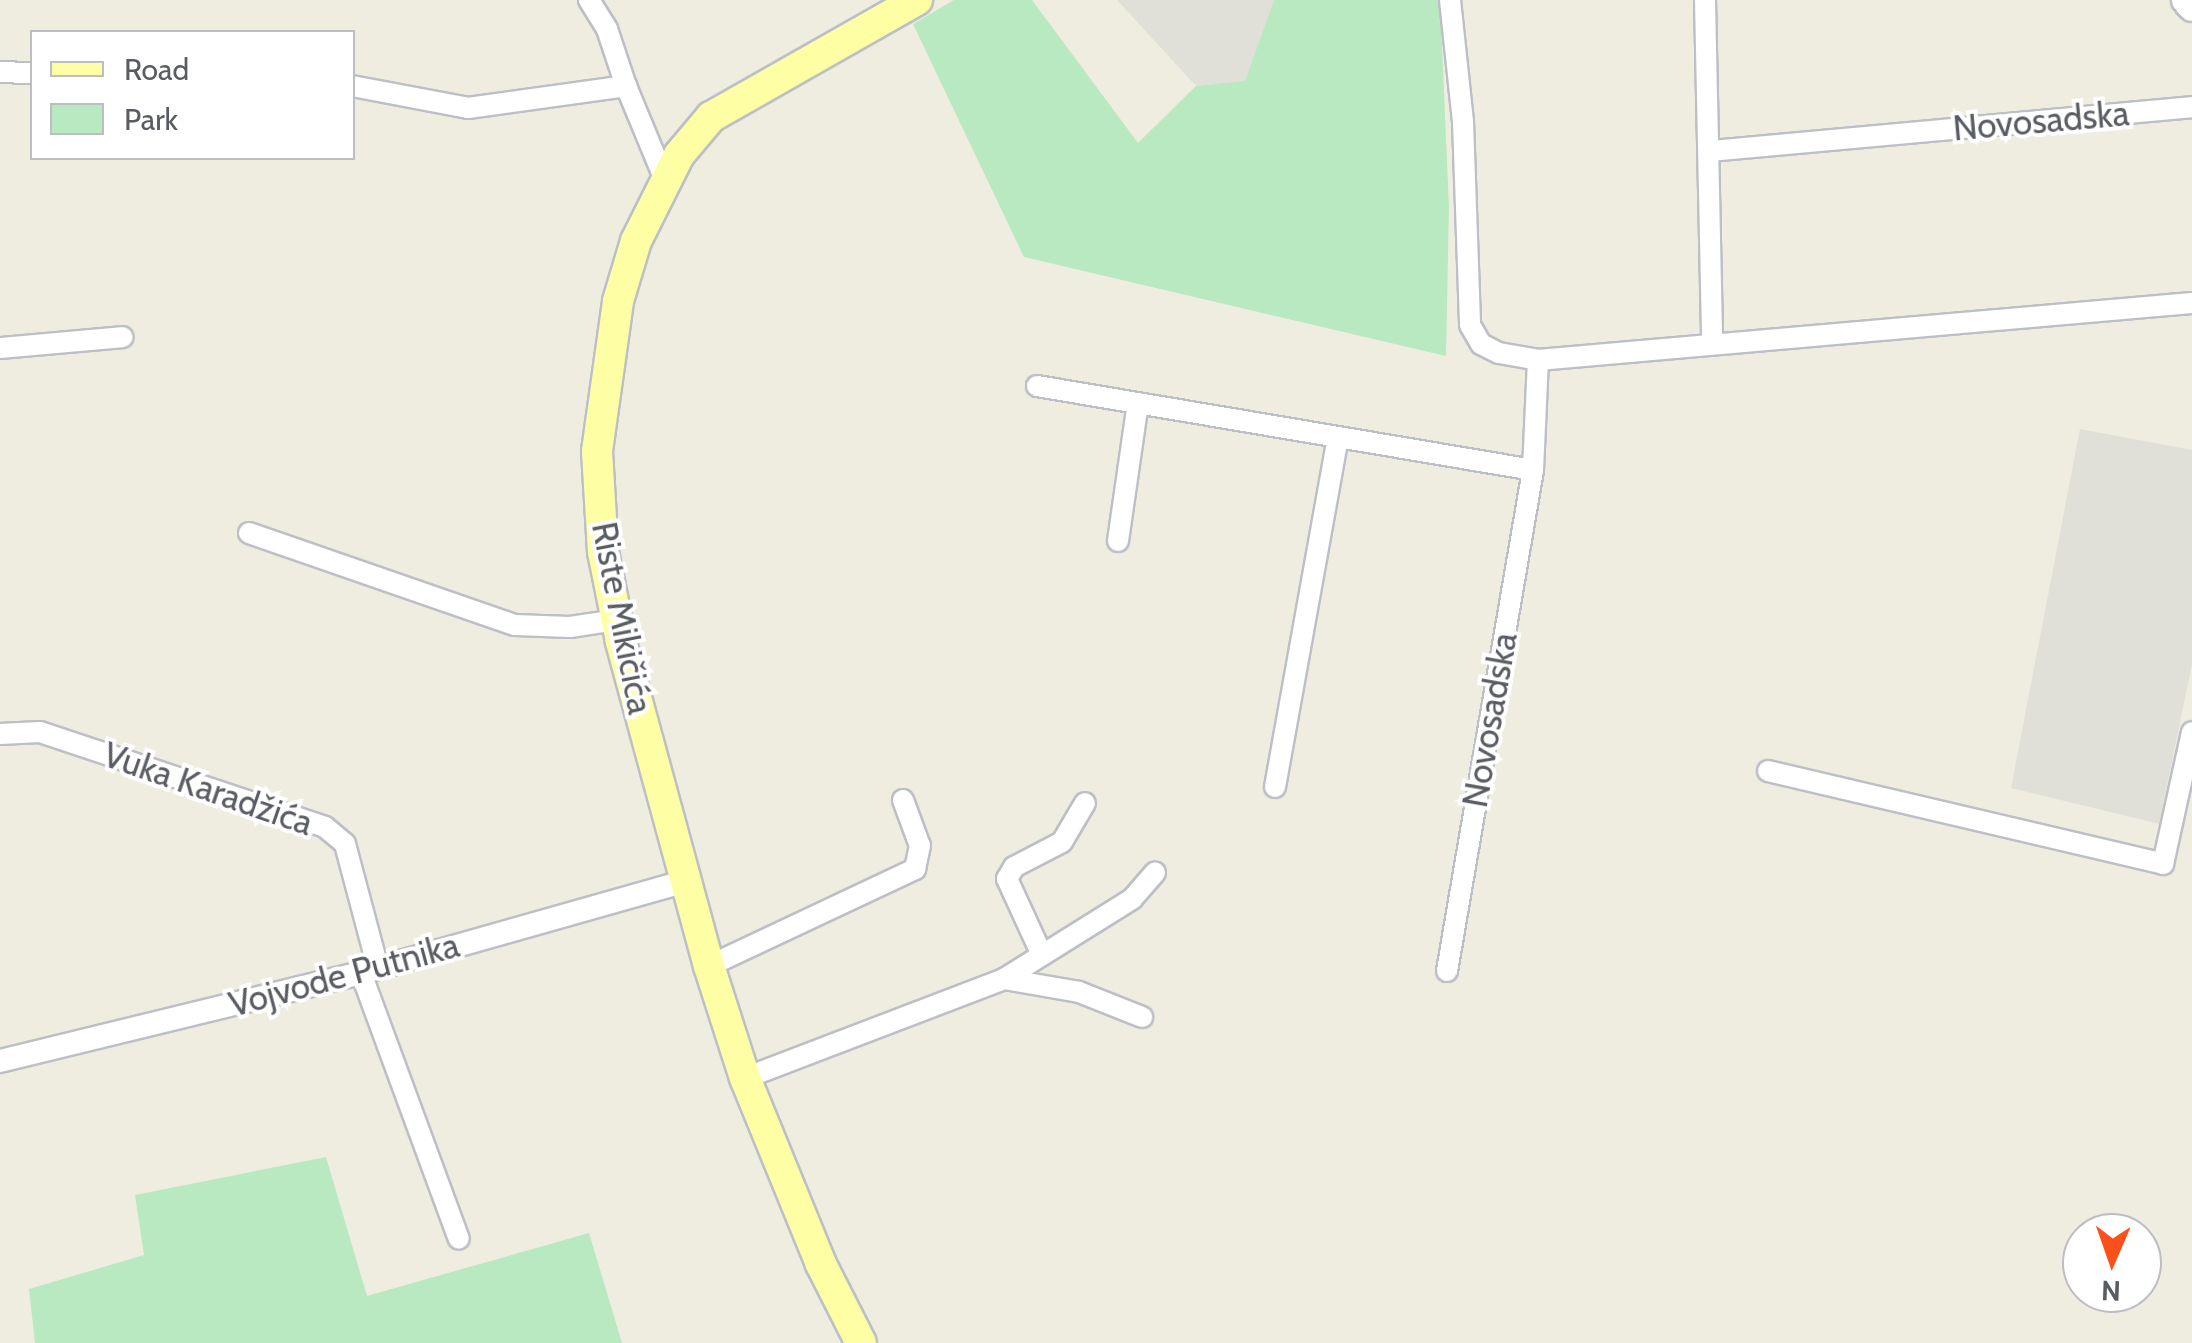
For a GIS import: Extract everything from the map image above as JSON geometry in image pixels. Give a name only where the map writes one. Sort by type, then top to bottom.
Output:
[{"type":"main road","name":"Riste Mikičića","points":[[861,1343],[821,1264],[745,1078],[709,966],[602,552],[597,451],[618,302],[636,241],[666,180],[711,117],[918,0]]},
{"type":"main road","points":[[2186,0],[2192,7]]},
{"type":"street","points":[[588,0],[608,29],[626,86],[666,180]]},
{"type":"street","points":[[1450,0],[1463,122],[1470,324],[1480,344],[1538,360],[1712,341],[2192,303]]},
{"type":"street","points":[[1705,0],[1712,341]]},
{"type":"street","points":[[0,72],[30,73]]},
{"type":"street","points":[[355,87],[468,108],[626,86]]},
{"type":"street","name":"Novosadska","points":[[1711,151],[2192,107]]},
{"type":"street","points":[[0,348],[123,338]]},
{"type":"street","name":"Novosadska","points":[[1446,971],[1533,470],[1538,360]]},
{"type":"street","points":[[1037,386],[1533,470]]},
{"type":"street","points":[[1118,541],[1138,403]]},
{"type":"street","points":[[1275,787],[1338,438]]},
{"type":"street","points":[[249,533],[515,625],[570,628],[617,620]]},
{"type":"street","name":"Vuka Karadžića","points":[[0,734],[40,732],[325,828],[345,844],[370,971],[459,1240]]},
{"type":"street","points":[[1768,771],[2163,864],[2192,732]]},
{"type":"street","points":[[709,966],[915,868],[920,846],[903,800]]},
{"type":"street","points":[[1042,956],[1007,879],[1014,867],[1062,842],[1085,803]]},
{"type":"street","points":[[745,1078],[1004,979],[1132,900],[1155,873]]},
{"type":"street","name":"Vojvode Putnika","points":[[0,1062],[370,971],[686,881]]},
{"type":"street","points":[[1004,979],[1078,992],[1142,1016]]},
{"type":"shaded area","points":[[1117,0],[1274,0],[1245,82],[1196,86]]},
{"type":"shaded area","points":[[2080,429],[2192,450],[2192,664],[2159,824],[2011,788]]},
{"type":"green space","points":[[954,0],[1032,0],[1138,143],[1196,86],[1245,81],[1274,0],[1440,0],[1449,207],[1446,356],[1024,257],[913,24]]},
{"type":"green space","points":[[326,1157],[367,1296],[589,1233],[622,1343],[35,1343],[29,1289],[144,1255],[135,1195]]}]
